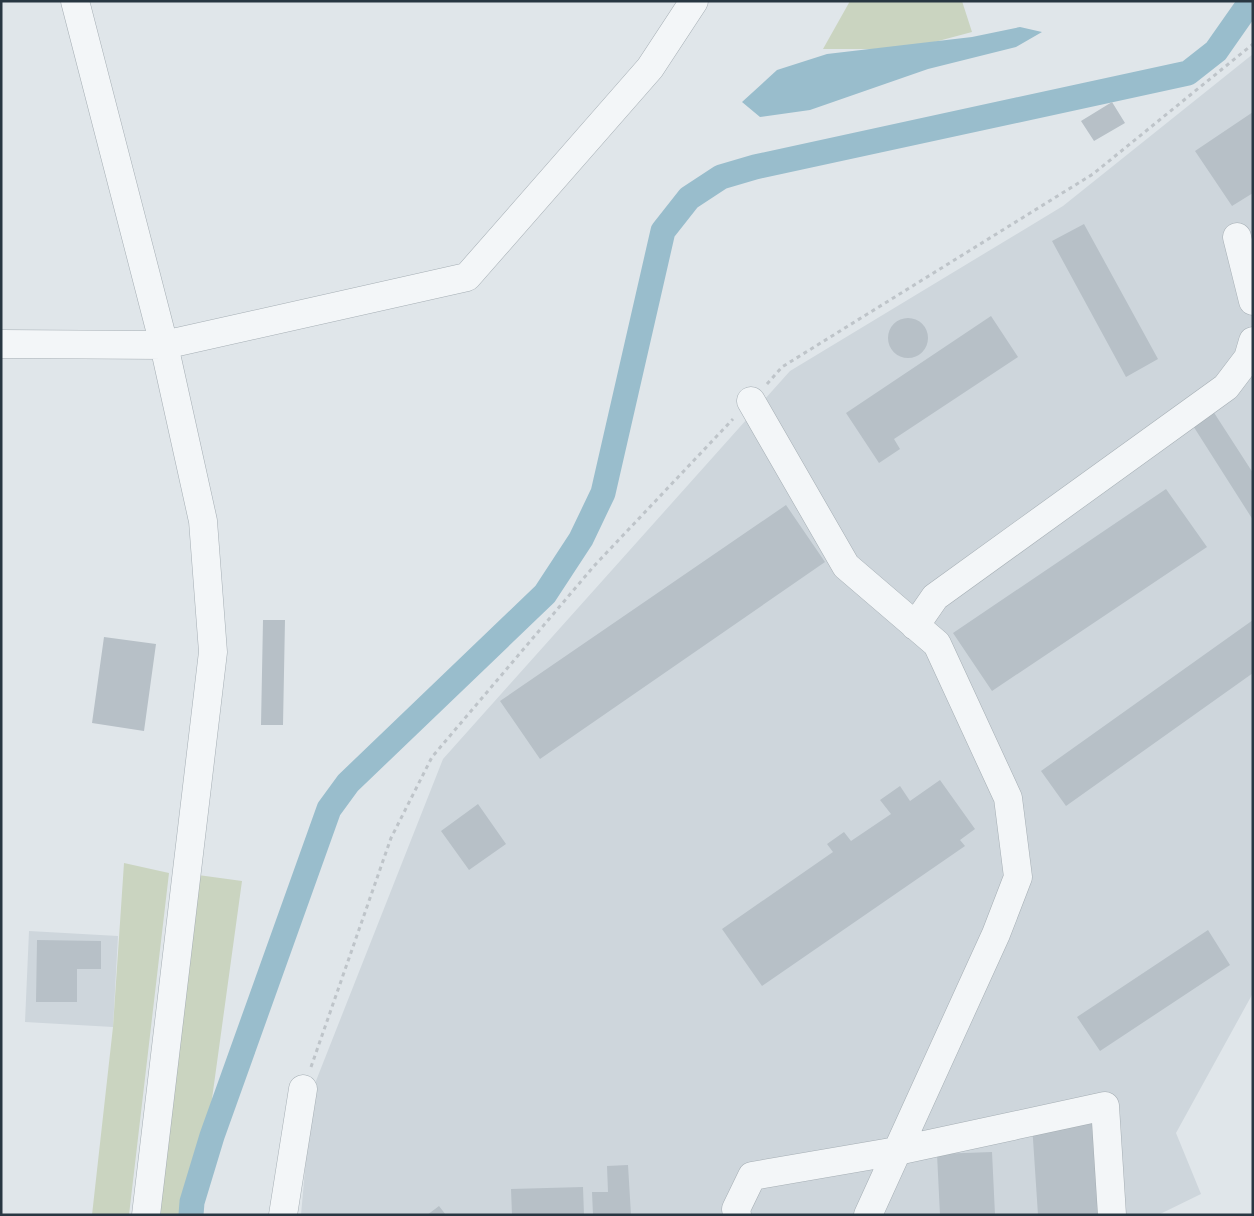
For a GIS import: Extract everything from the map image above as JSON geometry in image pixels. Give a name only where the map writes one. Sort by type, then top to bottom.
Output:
[{"type":"street","points":[[75,1],[164,345],[203,520],[212,652],[146,1215]]},
{"type":"street","points":[[1,344],[164,345],[467,277],[650,68],[694,1]]},
{"type":"street","points":[[1237,237],[1253,302]]},
{"type":"street","points":[[915,626],[935,597],[1226,387],[1248,358],[1253,341]]},
{"type":"street","points":[[752,401],[846,566],[937,644],[1008,798],[1018,877],[996,934],[868,1215]]},
{"type":"street","points":[[283,1215],[303,1089]]},
{"type":"street","points":[[737,1215],[736,1209],[752,1176],[897,1151],[1105,1106],[1112,1215]]},
{"type":"path","points":[[303,1089],[391,838],[432,757],[518,653],[594,566],[752,401],[782,367],[1094,174],[1253,44]]},
{"type":"shaded area","points":[[1253,54],[1253,993],[1176,1133],[1201,1194],[1158,1215],[301,1215],[312,1091],[443,759],[790,371],[1063,206]]},
{"type":"shaded area","points":[[29,931],[118,936],[113,1027],[25,1022]]},
{"type":"green space","points":[[850,1],[962,1],[972,32],[927,44],[875,49],[823,49]]},
{"type":"green space","points":[[124,863],[169,873],[129,1215],[92,1215],[113,1027]]},
{"type":"green space","points":[[198,875],[242,881],[196,1215],[151,1215]]},
{"type":"water","points":[[1020,27],[1042,32],[1016,47],[928,69],[810,110],[760,117],[742,102],[777,70],[827,54],[972,37]]},
{"type":"building","points":[[1112,102],[1125,123],[1094,141],[1081,121]]},
{"type":"building","points":[[1253,112],[1253,193],[1232,206],[1195,151]]},
{"type":"building","points":[[1084,224],[1158,359],[1126,377],[1052,241]]},
{"type":"building","points":[[991,316],[1018,357],[894,439],[900,449],[879,463],[846,413]]},
{"type":"building","points":[[904,318],[912,318],[919,321],[925,327],[928,338],[925,349],[919,355],[912,358],[904,358],[897,355],[891,349],[888,342],[888,334],[891,327],[897,321]]},
{"type":"building","points":[[1211,408],[1253,473],[1253,520],[1190,421]]},
{"type":"building","points":[[1166,489],[1207,547],[992,691],[953,633]]},
{"type":"building","points":[[786,505],[825,562],[540,759],[500,701]]},
{"type":"building","points":[[263,620],[285,620],[283,725],[261,725]]},
{"type":"building","points":[[1253,620],[1253,673],[1066,806],[1041,771]]},
{"type":"building","points":[[104,637],[156,644],[144,731],[92,723]]},
{"type":"building","points":[[940,780],[975,829],[960,840],[965,846],[762,986],[722,929],[833,852],[827,844],[844,832],[851,841],[891,814],[880,800],[900,786],[910,801]]},
{"type":"building","points":[[478,804],[506,844],[469,870],[441,831]]},
{"type":"building","points":[[1208,930],[1230,965],[1100,1051],[1077,1017]]},
{"type":"building","points":[[37,940],[101,941],[101,969],[77,969],[77,1002],[36,1002]]},
{"type":"building","points":[[1094,1120],[1100,1215],[1038,1215],[1032,1124]]},
{"type":"building","points":[[992,1152],[995,1215],[940,1215],[937,1154]]},
{"type":"building","points":[[628,1165],[631,1215],[593,1215],[592,1192],[608,1192],[607,1166]]},
{"type":"building","points":[[583,1187],[584,1215],[512,1215],[511,1189]]},
{"type":"building","points":[[439,1206],[446,1215],[427,1215]]},
{"type":"waterway","points":[[191,1215],[192,1202],[212,1136],[329,809],[348,783],[545,594],[581,539],[603,493],[663,231],[689,198],[721,177],[755,167],[1188,73],[1216,51],[1251,1]]}]
